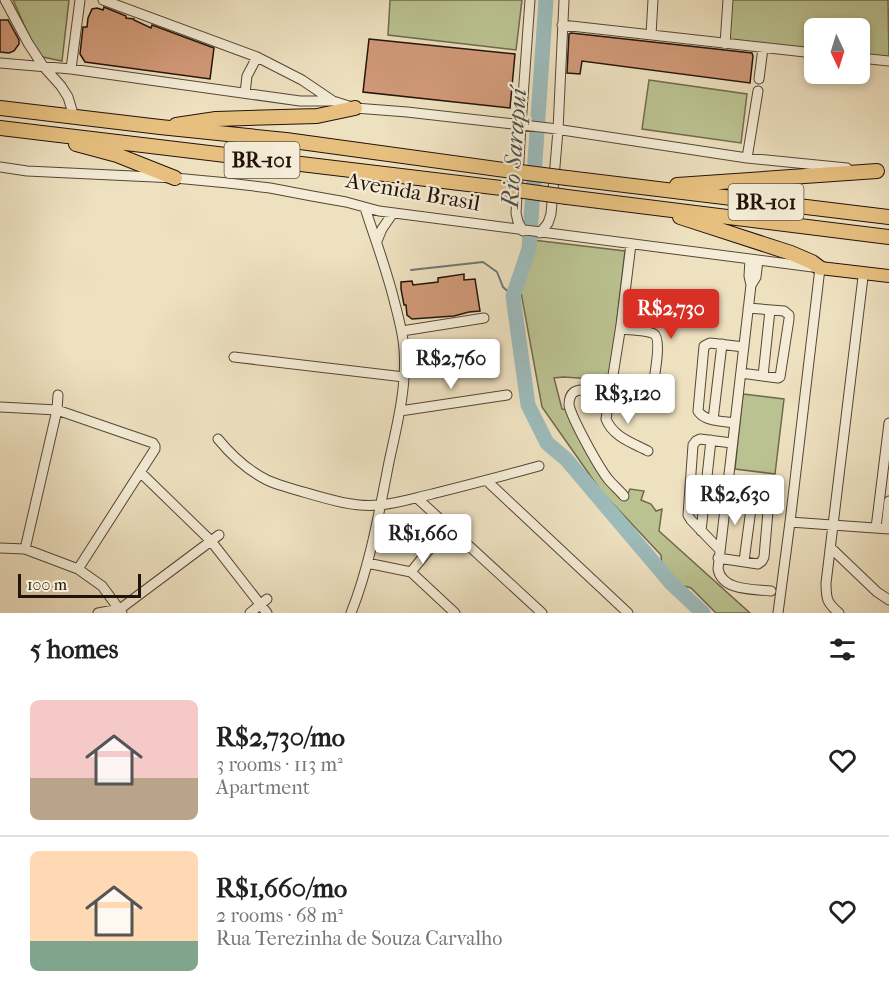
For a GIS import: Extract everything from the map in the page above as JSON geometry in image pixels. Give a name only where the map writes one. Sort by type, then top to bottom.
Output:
[{"type":"highway","name":"Avenida Brasil","points":[[0,108],[286,140],[512,171],[889,217]]},
{"type":"highway","points":[[159,127],[216,119],[317,116],[355,108]]},
{"type":"highway","name":"Avenida Brasil","points":[[0,128],[889,237]]},
{"type":"highway","points":[[25,131],[117,155],[175,178]]},
{"type":"highway","points":[[642,187],[883,172]]},
{"type":"highway","points":[[647,206],[791,253],[820,268]]},
{"type":"main road","name":"Avenida Brasil","points":[[820,268],[889,276]]},
{"type":"street","points":[[5,0],[28,43],[68,97],[74,117]]},
{"type":"street","points":[[71,69],[80,0]]},
{"type":"street","points":[[524,231],[518,222],[516,213],[530,0]]},
{"type":"street","points":[[539,233],[548,224],[551,214],[553,129],[558,117],[564,0]]},
{"type":"street","points":[[651,35],[653,0]]},
{"type":"street","points":[[725,44],[728,0]]},
{"type":"street","points":[[108,1],[257,57],[302,80],[333,101],[355,108],[501,122],[747,158],[883,172]]},
{"type":"street","points":[[562,25],[804,52]]},
{"type":"street","points":[[759,79],[764,48]]},
{"type":"street","points":[[245,93],[247,76],[257,57]]},
{"type":"street","points":[[870,59],[889,61]]},
{"type":"street","points":[[0,63],[71,69],[300,101],[333,101]]},
{"type":"street","points":[[747,158],[758,91]]},
{"type":"street","points":[[501,122],[513,117],[522,108]]},
{"type":"street","points":[[558,117],[569,131]]},
{"type":"street","name":"Avenida Brasil","points":[[0,167],[175,178],[270,188],[393,213],[820,268]]},
{"type":"street","points":[[351,613],[367,563],[404,377],[402,331],[377,241],[365,208]]},
{"type":"street","points":[[377,241],[393,213]]},
{"type":"street","points":[[631,244],[621,329],[606,419],[614,432],[648,451]]},
{"type":"street","points":[[754,259],[748,276],[751,285],[718,553],[719,575],[729,584],[738,587],[771,591]]},
{"type":"street","points":[[778,613],[820,268]]},
{"type":"street","points":[[839,613],[828,604],[825,583],[863,277]]},
{"type":"street","points":[[741,373],[778,378],[782,375],[789,319],[789,315],[784,311],[748,308]]},
{"type":"street","points":[[764,376],[770,310]]},
{"type":"street","points":[[402,331],[484,318]]},
{"type":"street","points":[[621,329],[654,334],[656,337],[658,347],[651,399]]},
{"type":"street","points":[[735,423],[702,417],[698,411],[704,346],[710,343],[744,347]]},
{"type":"street","points":[[713,420],[722,344]]},
{"type":"street","points":[[234,357],[404,377]]},
{"type":"street","points":[[610,396],[581,390],[574,392],[569,400],[573,418],[600,467],[624,496]]},
{"type":"street","points":[[25,549],[57,410],[58,395]]},
{"type":"street","points":[[399,411],[507,395]]},
{"type":"street","points":[[0,407],[57,410],[153,443],[155,446],[155,450],[78,569]]},
{"type":"street","points":[[884,528],[889,423]]},
{"type":"street","points":[[218,439],[245,467],[268,481],[303,492],[368,506],[417,498],[539,466]]},
{"type":"street","points":[[726,491],[764,495],[769,500],[764,557],[761,563],[744,561],[718,553],[688,515],[693,445],[700,439],[732,443]]},
{"type":"street","points":[[701,531],[711,440]]},
{"type":"street","points":[[140,471],[215,538],[264,602],[267,613]]},
{"type":"street","points":[[486,481],[628,613]]},
{"type":"street","points":[[744,561],[753,494]]},
{"type":"street","points":[[417,498],[542,613]]},
{"type":"street","points":[[884,528],[889,501]]},
{"type":"street","points":[[790,522],[884,528]]},
{"type":"street","points":[[411,572],[448,526]]},
{"type":"street","points":[[98,613],[121,611],[215,538]]},
{"type":"street","points":[[0,548],[25,549],[78,569],[102,586],[121,611]]},
{"type":"street","points":[[831,548],[877,592],[889,600]]},
{"type":"street","points":[[367,563],[411,572],[455,613]]},
{"type":"street","points":[[250,613],[264,602]]},
{"type":"street","points":[[820,613],[828,604]]},
{"type":"green space","points":[[13,0],[69,0],[62,61],[38,56]]},
{"type":"green space","points":[[390,0],[522,0],[516,50],[388,35]]},
{"type":"green space","points":[[728,0],[888,0],[889,61],[870,59],[870,18],[804,18],[804,52],[725,44]]},
{"type":"green space","points":[[649,80],[747,94],[741,143],[642,129]]},
{"type":"green space","points":[[533,240],[625,251],[610,380],[554,378],[562,409],[568,410],[625,500],[630,489],[644,491],[641,500],[651,504],[656,511],[662,509],[659,531],[750,613],[716,613],[691,588],[677,584],[662,566],[661,555],[601,491],[542,407],[520,287],[533,249]]},
{"type":"green space","points":[[743,394],[784,399],[775,474],[735,469]]},
{"type":"building","points":[[104,7],[151,28],[152,25],[214,48],[210,79],[85,62],[80,54],[83,27],[87,27],[92,9],[103,10]]},
{"type":"building","points":[[0,20],[8,20],[19,40],[14,51],[9,53],[0,52]]},
{"type":"building","points":[[569,34],[752,53],[750,83],[582,61],[580,74],[567,73]]},
{"type":"building","points":[[369,39],[515,54],[510,108],[363,92]]},
{"type":"building","points":[[464,274],[464,280],[475,279],[480,311],[454,316],[412,319],[407,315],[401,282],[412,281],[413,285],[438,282],[438,278]]},
{"type":"waterway","name":"Rio Sarapuí","points":[[546,0],[529,249],[513,296],[528,405],[547,443],[566,459],[671,583],[703,613]]},
{"type":"waterway","name":"Rio Sarapuí","points":[[411,270],[483,262],[497,272],[503,287],[513,296]]}]
